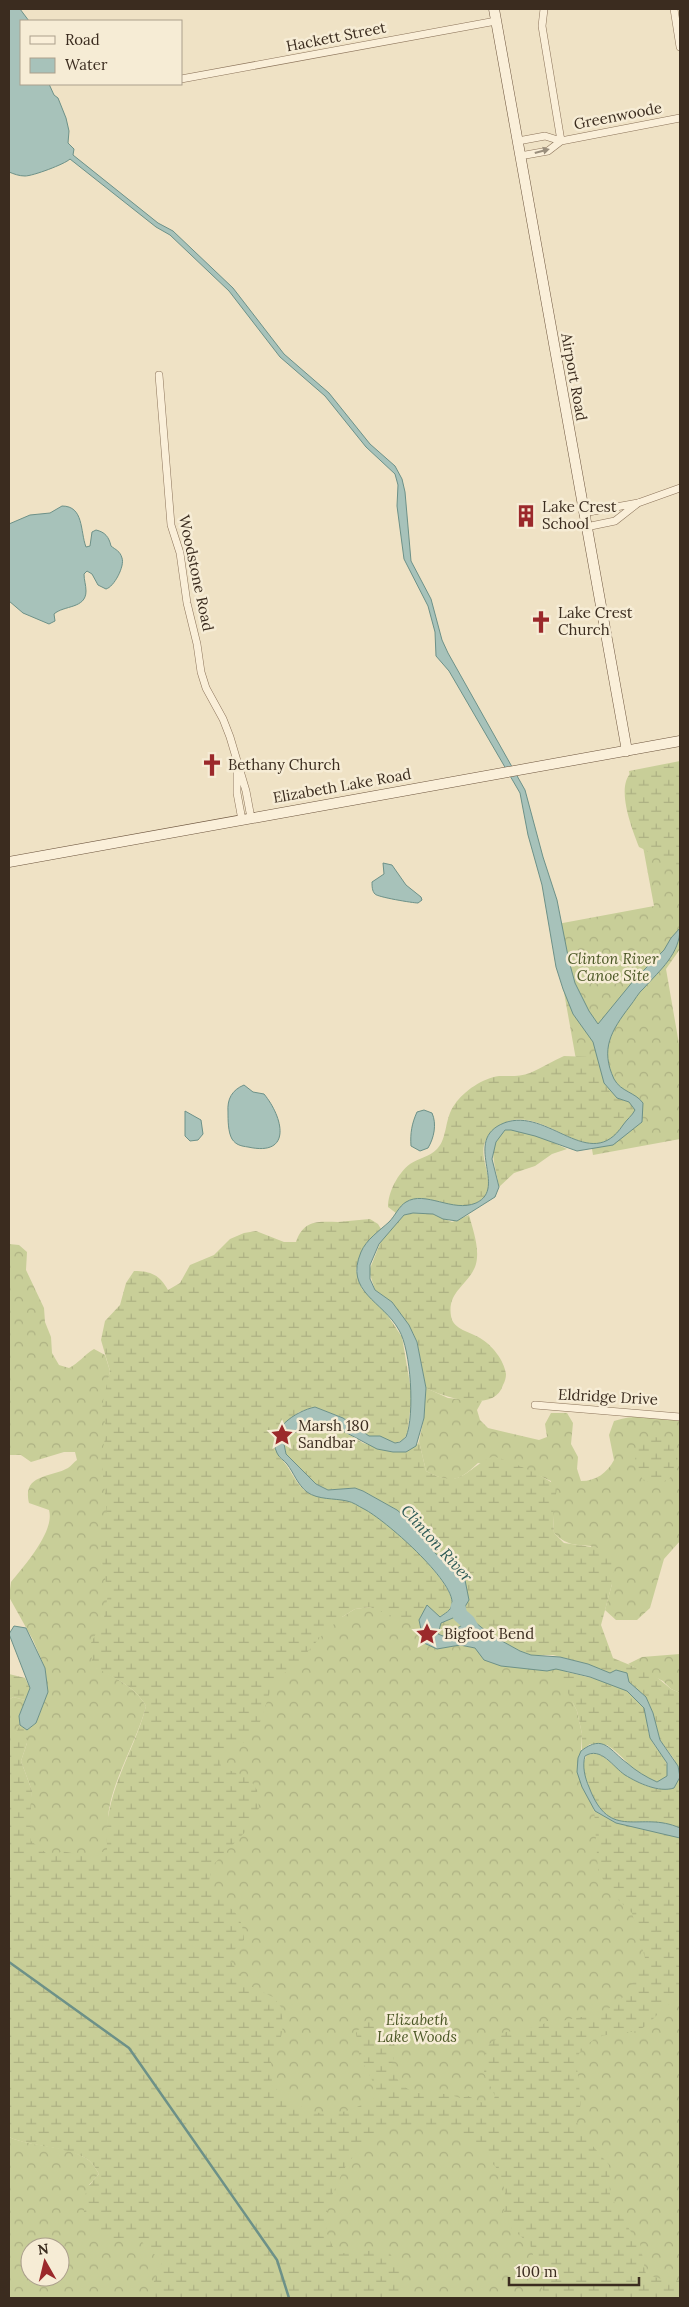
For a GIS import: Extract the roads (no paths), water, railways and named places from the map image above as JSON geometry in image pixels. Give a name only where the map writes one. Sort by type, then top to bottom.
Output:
[{"type":"street","name":"Airport Road","points":[[494,9],[627,751]]},
{"type":"street","points":[[544,9],[542,26],[561,141]]},
{"type":"street","points":[[674,9],[680,47]]},
{"type":"street","name":"Hackett Street","points":[[182,79],[496,21]]},
{"type":"street","name":"Greenwoode","points":[[520,156],[548,151],[561,141],[680,118]]},
{"type":"street","name":"Greenwoode","points":[[518,141],[545,136],[561,141]]},
{"type":"street","name":"Woodstone Road","points":[[159,375],[171,525],[180,553],[187,603],[197,644],[200,672],[206,688],[223,719],[246,791],[246,819]]},
{"type":"street","points":[[583,513],[638,503],[680,488]]},
{"type":"street","points":[[586,527],[614,521],[638,503]]},
{"type":"street","name":"Elizabeth Lake Road","points":[[9,862],[680,741]]},
{"type":"street","name":"Eldridge Drive","points":[[535,1405],[680,1417]]},
{"type":"water","points":[[9,9],[20,9],[28,20],[20,20],[20,85],[49,85],[54,95],[58,98],[66,118],[69,131],[68,143],[74,149],[73,155],[158,223],[173,231],[233,288],[284,354],[329,393],[370,444],[395,466],[402,479],[405,492],[411,561],[431,599],[442,640],[448,653],[525,790],[557,900],[575,983],[598,1024],[634,980],[664,950],[680,928],[677,946],[673,954],[623,1015],[613,1032],[608,1049],[610,1068],[614,1079],[620,1087],[636,1096],[643,1103],[642,1122],[613,1145],[577,1151],[535,1136],[505,1130],[496,1142],[492,1159],[499,1187],[495,1197],[457,1221],[443,1219],[433,1214],[413,1213],[404,1215],[379,1244],[370,1265],[370,1279],[375,1290],[392,1302],[409,1325],[417,1342],[426,1388],[424,1418],[416,1446],[406,1452],[377,1449],[343,1431],[330,1432],[313,1426],[290,1434],[284,1444],[286,1454],[316,1484],[328,1490],[355,1488],[397,1510],[410,1521],[436,1554],[446,1559],[459,1576],[465,1580],[469,1600],[460,1615],[441,1623],[438,1634],[443,1636],[468,1622],[476,1623],[491,1635],[531,1655],[560,1657],[588,1664],[610,1673],[616,1670],[627,1673],[629,1682],[646,1697],[653,1713],[660,1740],[678,1766],[680,1777],[674,1788],[655,1788],[625,1775],[602,1756],[591,1754],[585,1756],[584,1760],[586,1780],[597,1804],[606,1814],[616,1820],[627,1822],[665,1823],[680,1828],[680,1838],[616,1823],[595,1811],[582,1787],[577,1772],[578,1758],[581,1751],[596,1744],[601,1744],[611,1749],[634,1769],[657,1782],[667,1776],[667,1763],[650,1738],[644,1708],[627,1691],[590,1677],[556,1669],[547,1671],[501,1666],[484,1660],[475,1648],[460,1645],[437,1649],[424,1643],[419,1620],[427,1605],[440,1617],[448,1612],[452,1604],[450,1594],[431,1566],[387,1525],[356,1504],[342,1500],[321,1498],[307,1492],[279,1456],[275,1445],[279,1429],[285,1423],[307,1409],[315,1407],[343,1418],[369,1436],[380,1436],[395,1443],[400,1442],[406,1437],[409,1427],[411,1399],[409,1367],[403,1339],[392,1320],[361,1287],[357,1266],[361,1252],[366,1244],[406,1202],[422,1198],[449,1204],[467,1205],[476,1203],[485,1196],[488,1187],[486,1141],[492,1131],[504,1123],[520,1120],[537,1123],[582,1142],[597,1143],[610,1139],[635,1110],[629,1102],[617,1098],[604,1083],[593,1042],[573,1014],[563,989],[556,967],[542,885],[528,835],[520,793],[449,671],[436,656],[435,632],[428,606],[404,559],[397,506],[398,485],[395,474],[366,447],[325,396],[280,357],[229,291],[170,235],[156,227],[70,159],[56,167],[25,176],[9,172]]},
{"type":"water","points":[[62,506],[69,507],[78,515],[86,547],[90,546],[92,532],[96,530],[102,532],[106,535],[111,546],[119,552],[123,562],[115,580],[106,589],[98,585],[92,574],[87,571],[84,574],[85,597],[79,604],[54,614],[55,621],[49,624],[23,613],[9,601],[9,524],[30,515],[50,513]]},
{"type":"water","points":[[383,863],[392,865],[406,885],[421,897],[422,900],[415,903],[375,894],[372,882],[384,874]]},
{"type":"water","points":[[244,1085],[253,1092],[264,1094],[276,1113],[280,1133],[278,1141],[272,1146],[262,1149],[243,1146],[235,1143],[232,1139],[228,1122],[228,1103],[233,1092]]},
{"type":"water","points":[[424,1110],[432,1113],[434,1131],[428,1148],[420,1151],[411,1146],[411,1132],[417,1112]]},
{"type":"water","points":[[185,1111],[201,1120],[203,1134],[198,1140],[190,1141],[185,1136]]},
{"type":"water","points":[[14,1626],[26,1628],[45,1668],[48,1692],[36,1723],[27,1730],[20,1725],[19,1716],[30,1688],[9,1634]]},
{"type":"waterway","name":"Clinton River","points":[[458,1607],[460,1615],[468,1622],[477,1639]]},
{"type":"waterway","points":[[9,1962],[129,2048],[277,2260],[289,2298]]},
{"type":"place","name":"Lake Crest School","points":[[526,516]]},
{"type":"place","name":"Lake Crest Church","points":[[541,622]]},
{"type":"place","name":"Bethany Church","points":[[212,765]]},
{"type":"place","name":"Marsh 180 Sandbar","points":[[282,1435]]},
{"type":"place","name":"Bigfoot Bend","points":[[427,1634]]},
{"type":"park label","name":"Clinton River Canoe Site","points":[[613,968]]},
{"type":"park label","name":"Elizabeth Lake Woods","points":[[417,2028]]}]
